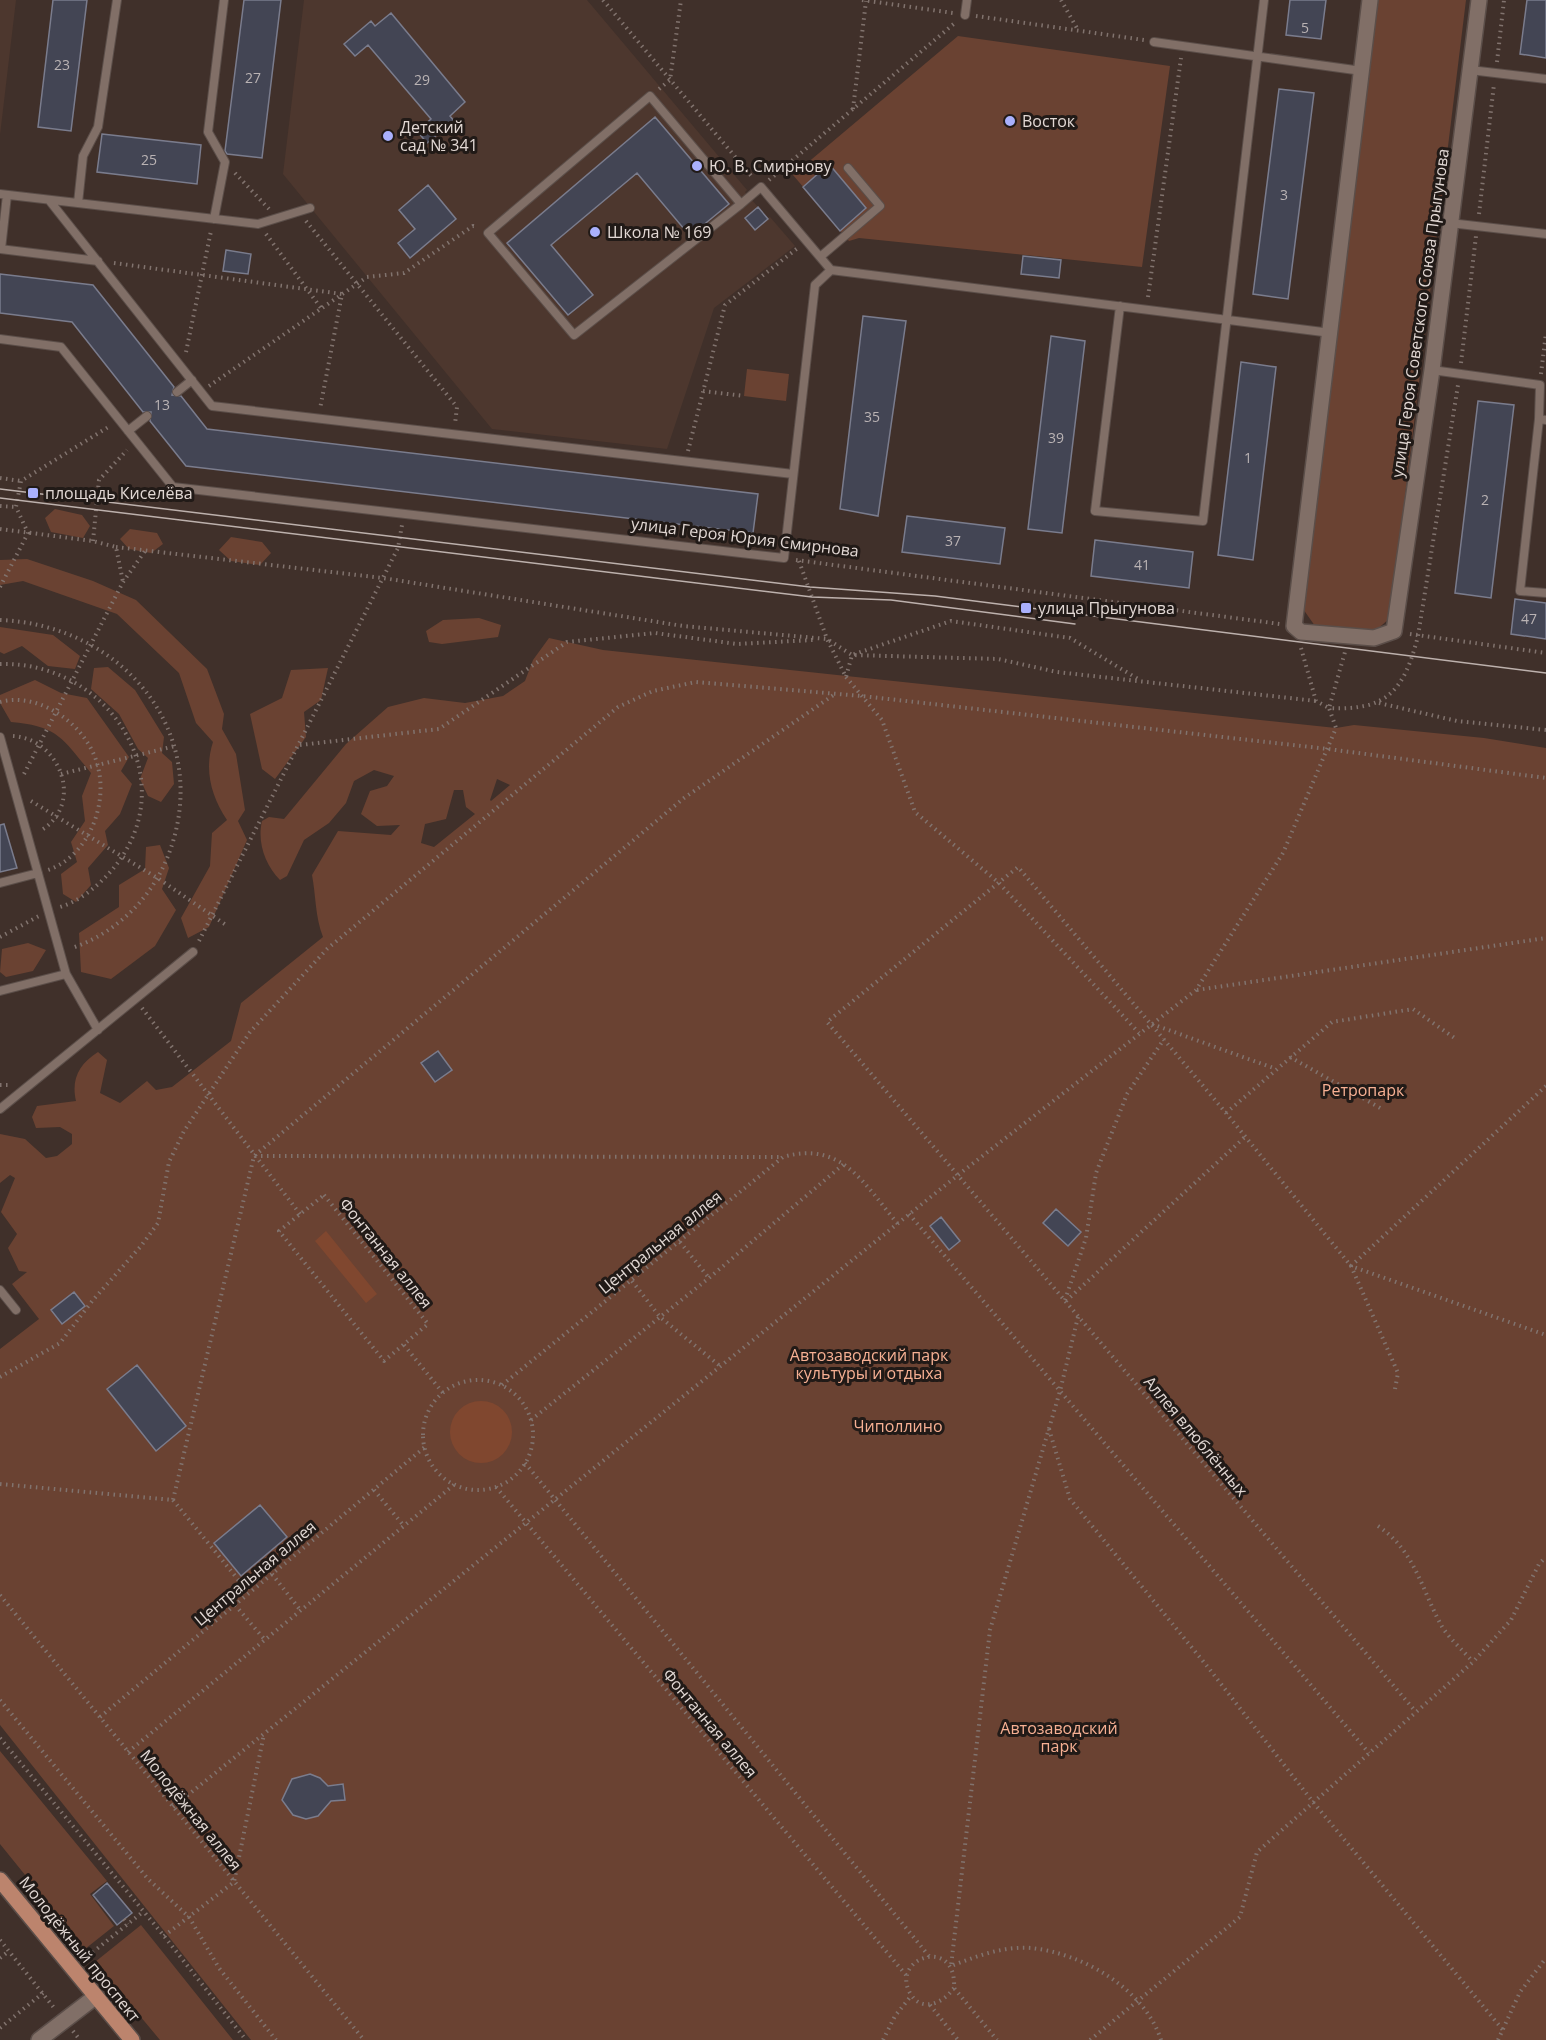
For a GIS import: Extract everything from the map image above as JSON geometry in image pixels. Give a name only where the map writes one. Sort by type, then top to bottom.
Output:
[{"type":"main road","name":"Молодёжный проспект","points":[[0,1880],[132,2040]]},
{"type":"street","points":[[1370,0],[1298,629],[1374,639],[1394,630]]},
{"type":"street","name":"улица Героя Советского Союза Прыгунова","points":[[1394,630],[1432,370],[1479,0]]},
{"type":"street","points":[[39,2040],[95,1997]]},
{"type":"lane","points":[[78,203],[83,156],[98,127],[117,0]]},
{"type":"lane","points":[[214,219],[225,162],[208,132],[224,0]]},
{"type":"lane","points":[[965,15],[967,0]]},
{"type":"lane","points":[[1120,306],[1095,511],[1203,521],[1264,0]]},
{"type":"lane","points":[[1155,42],[1362,71]]},
{"type":"lane","points":[[1470,70],[1546,79]]},
{"type":"lane","points":[[741,204],[650,96],[488,233],[574,335],[741,204],[761,187],[831,270],[1331,333]]},
{"type":"lane","points":[[820,257],[880,206],[848,168]]},
{"type":"lane","points":[[98,261],[0,249],[4,194],[258,224],[310,208]]},
{"type":"lane","points":[[49,200],[212,405],[793,474]]},
{"type":"lane","points":[[1450,223],[1546,234]]},
{"type":"lane","points":[[784,558],[815,285],[831,270]]},
{"type":"lane","name":"улица Героя Юрия Смирнова","points":[[0,339],[61,346],[172,487],[784,558]]},
{"type":"lane","points":[[1432,370],[1540,385],[1542,420],[1520,591],[1546,593]]},
{"type":"lane","points":[[177,392],[192,380]]},
{"type":"lane","points":[[128,431],[147,417]]},
{"type":"lane","points":[[0,738],[66,974],[98,1030]]},
{"type":"lane","points":[[0,883],[38,873]]},
{"type":"lane","points":[[0,1109],[193,952]]},
{"type":"lane","points":[[0,992],[66,974]]},
{"type":"lane","points":[[0,1290],[16,1310]]},
{"type":"path","points":[[603,0],[761,187],[965,15]]},
{"type":"path","points":[[661,87],[670,80],[681,0]]},
{"type":"path","points":[[853,109],[865,0],[1155,42]]},
{"type":"path","points":[[1061,0],[1079,31]]},
{"type":"path","points":[[1146,309],[1183,46]]},
{"type":"path","points":[[710,146],[719,138]]},
{"type":"path","points":[[225,162],[278,218]]},
{"type":"path","points":[[298,212],[457,407],[455,434]]},
{"type":"path","points":[[183,368],[214,219]]},
{"type":"path","points":[[258,224],[321,308]]},
{"type":"path","points":[[201,391],[367,277],[404,273],[473,226],[488,233]]},
{"type":"path","points":[[685,461],[725,305],[807,242]]},
{"type":"path","points":[[98,261],[342,294]]},
{"type":"path","points":[[318,418],[342,294]]},
{"type":"path","points":[[1540,385],[1546,333]]},
{"type":"path","points":[[703,392],[744,396]]},
{"type":"path","points":[[0,478],[21,481],[119,420]]},
{"type":"path","points":[[93,541],[99,480],[136,441]]},
{"type":"path","points":[[21,481],[16,507],[28,533]]},
{"type":"path","points":[[0,506],[16,507]]},
{"type":"path","points":[[193,952],[300,746],[398,548],[403,514]]},
{"type":"path","points":[[0,529],[93,541],[145,551],[383,578],[683,626],[827,639],[852,655],[998,659],[1057,672],[1316,701],[1329,708],[1347,637]]},
{"type":"path","points":[[0,587],[28,533]]},
{"type":"path","points":[[116,547],[123,582]]},
{"type":"path","points":[[145,551],[123,582],[15,791],[159,879],[226,925]]},
{"type":"path","name":"улица Героя Юрия Смирнова","points":[[784,558],[1298,629]]},
{"type":"path","points":[[799,561],[827,639],[846,677],[882,720],[915,812],[999,883],[1139,1033]]},
{"type":"path","points":[[0,620],[50,626],[92,643],[140,682],[161,714],[175,746],[180,807],[174,839],[159,879],[142,902],[117,924],[90,942],[60,952]]},
{"type":"path","points":[[852,655],[951,621],[1070,638],[1141,681]]},
{"type":"path","points":[[1298,629],[1316,701]]},
{"type":"path","points":[[1394,630],[1546,653]]},
{"type":"path","points":[[300,746],[439,729],[567,642],[655,633],[737,644],[827,639]]},
{"type":"path","points":[[846,677],[852,655]]},
{"type":"path","points":[[0,664],[28,666],[73,679],[94,694],[117,718],[136,756],[140,795],[138,817],[132,839],[105,878],[86,894],[69,904],[49,911],[0,937]]},
{"type":"path","points":[[0,1377],[60,1343],[93,1300],[141,1246],[158,1222],[169,1162],[208,1093],[250,1032],[327,949],[618,707],[653,691],[696,682],[836,693],[1328,749],[1546,778]]},
{"type":"path","points":[[173,1500],[254,1156],[684,798],[836,693]]},
{"type":"path","points":[[0,702],[17,699],[29,701],[56,712],[78,732],[98,765],[101,783],[100,804],[88,836],[54,868],[38,873]]},
{"type":"path","points":[[1379,703],[1457,721],[1546,730]]},
{"type":"path","points":[[173,1807],[909,1214],[1196,990],[1283,853],[1336,728]]},
{"type":"path","points":[[0,738],[25,737],[40,744],[49,752],[61,774],[65,797],[56,816],[42,830],[28,836]]},
{"type":"path","points":[[61,774],[175,746]]},
{"type":"path","points":[[999,883],[1018,867],[1246,1136],[1351,1266],[1398,1372],[1395,1389]]},
{"type":"path","name":"Аллея влюблённых","points":[[999,883],[827,1022],[1416,1712]]},
{"type":"path","points":[[1196,990],[1546,938]]},
{"type":"path","points":[[136,1000],[300,1214]]},
{"type":"path","points":[[1226,1113],[1332,1022],[1413,1009],[1456,1039]]},
{"type":"path","points":[[1151,1023],[1276,1069]]},
{"type":"path","points":[[1065,1301],[1086,1238],[1096,1173],[1127,1094],[1164,1039]]},
{"type":"path","points":[[1290,1057],[1382,1109]]},
{"type":"path","points":[[1351,1266],[1546,1086]]},
{"type":"path","points":[[1065,1301],[1246,1136]]},
{"type":"path","points":[[254,1156],[783,1157],[801,1152],[812,1153],[827,1155],[845,1163],[898,1224]]},
{"type":"path","name":"Центральная аллея","points":[[502,1385],[783,1157]]},
{"type":"path","points":[[531,1420],[709,1278],[845,1163]]},
{"type":"path","name":"Фонтанная аллея","points":[[324,1195],[428,1324],[384,1361],[279,1231],[300,1214],[324,1195]]},
{"type":"path","points":[[909,1214],[1369,1753]]},
{"type":"path","points":[[680,1242],[709,1278]]},
{"type":"path","points":[[1351,1266],[1546,1335]]},
{"type":"path","points":[[632,1281],[660,1317],[720,1366]]},
{"type":"path","points":[[883,2040],[895,2016],[911,1996],[930,2005],[945,2001],[954,1988],[955,1976],[951,1966],[990,1630],[1060,1391],[1078,1317]]},
{"type":"path","points":[[404,1344],[443,1393]]},
{"type":"path","points":[[475,1380],[502,1385],[520,1400],[531,1420],[533,1442],[525,1463],[512,1479],[496,1487],[471,1489],[455,1484],[434,1467],[425,1447],[425,1422],[429,1411],[443,1393],[461,1383],[475,1380]]},
{"type":"path","points":[[1049,1428],[1070,1499],[1207,1666],[1313,1802],[1503,2030]]},
{"type":"path","name":"Центральная аллея","points":[[100,1717],[425,1447]]},
{"type":"path","name":"Фонтанная аллея","points":[[525,1463],[929,1956],[941,1958],[951,1966]]},
{"type":"path","points":[[0,1484],[173,1500],[249,1593]]},
{"type":"path","points":[[128,1752],[455,1484]]},
{"type":"path","name":"Фонтанная аллея","points":[[496,1487],[906,1975],[911,1996]]},
{"type":"path","points":[[374,1490],[404,1526]]},
{"type":"path","points":[[1378,1526],[1390,1534],[1411,1558],[1440,1625],[1473,1662]]},
{"type":"path","points":[[1090,2040],[1240,1917],[1257,1852],[1473,1662],[1511,1620],[1539,1564],[1546,1557]]},
{"type":"path","points":[[272,1574],[301,1611]]},
{"type":"path","name":"Молодёжная аллея","points":[[0,1595],[364,2040]]},
{"type":"path","points":[[235,1605],[265,1640]]},
{"type":"path","points":[[0,1700],[148,1879],[189,1917],[219,1968],[276,2040]]},
{"type":"path","points":[[164,1936],[234,1882],[265,1734]]},
{"type":"path","points":[[0,1738],[144,1911],[246,2040]]},
{"type":"path","points":[[88,1956],[144,1911]]},
{"type":"path","points":[[124,1919],[128,1924]]},
{"type":"path","points":[[0,1940],[56,2010]]},
{"type":"path","points":[[951,1966],[990,1951],[1030,1948],[1071,1956],[1107,1974],[1138,2002],[1161,2040]]},
{"type":"path","points":[[0,1958],[9,1951]]},
{"type":"path","points":[[906,1975],[915,1962],[929,1956]]},
{"type":"path","points":[[1498,2040],[1520,1992],[1546,1959]]},
{"type":"path","points":[[954,1988],[997,2040]]},
{"type":"path","points":[[0,2028],[43,1993]]},
{"type":"path","points":[[930,2005],[958,2040]]},
{"type":"shaded area","points":[[0,0],[16,0],[0,135]]},
{"type":"shaded area","name":"Школа № 169","points":[[304,0],[587,0],[747,190],[745,192],[795,246],[714,308],[667,449],[492,429],[283,174]]},
{"type":"shaded area","points":[[326,1231],[377,1294],[366,1303],[315,1241]]},
{"type":"shaded area","points":[[475,1401],[487,1401],[503,1410],[510,1420],[512,1432],[510,1444],[503,1454],[487,1463],[475,1463],[464,1458],[455,1449],[450,1438],[450,1426],[455,1415],[464,1406]]},
{"type":"green space","points":[[1376,0],[1466,0],[1390,618],[1374,632],[1315,626],[1301,606]]},
{"type":"green space","name":"Восток","points":[[958,36],[1170,66],[1142,267],[859,238],[849,241],[793,175]]},
{"type":"green space","points":[[747,369],[789,374],[786,401],[744,396]]},
{"type":"green space","points":[[55,509],[82,515],[90,526],[83,538],[51,532],[45,518]]},
{"type":"green space","points":[[130,529],[157,533],[163,544],[151,553],[129,549],[120,539]]},
{"type":"green space","points":[[231,537],[262,542],[271,553],[260,565],[231,561],[219,550]]},
{"type":"green space","points":[[27,559],[93,581],[136,600],[207,669],[224,714],[222,729],[236,754],[245,810],[238,821],[247,840],[209,927],[188,938],[181,918],[210,866],[212,833],[227,820],[213,792],[209,773],[213,742],[196,723],[179,673],[117,614],[23,581],[0,585],[0,560]]},
{"type":"green space","points":[[479,618],[501,625],[498,637],[442,644],[429,642],[426,631],[443,620]]},
{"type":"green space","points":[[0,627],[53,635],[80,656],[75,669],[48,666],[22,646],[4,654],[0,652]]},
{"type":"green space","name":"Автозаводский парк культуры и отдыха","points":[[549,638],[603,650],[1336,728],[1354,725],[1484,738],[1546,748],[1546,2040],[251,2040],[0,1725],[0,1349],[39,1319],[12,1284],[27,1272],[19,1271],[8,1248],[17,1234],[1,1212],[15,1178],[10,1175],[0,1183],[0,1134],[25,1139],[46,1158],[57,1156],[72,1144],[72,1134],[60,1127],[36,1128],[32,1117],[37,1106],[76,1101],[75,1086],[78,1073],[81,1067],[98,1052],[107,1060],[100,1093],[120,1103],[147,1081],[156,1090],[172,1087],[231,1041],[241,1003],[323,937],[317,914],[312,875],[338,831],[391,835],[400,825],[377,826],[361,814],[370,791],[387,786],[394,776],[374,770],[354,781],[346,803],[329,823],[304,840],[287,876],[280,880],[266,860],[261,837],[262,821],[269,817],[284,819],[346,744],[388,707],[424,698],[465,703],[503,696],[525,681],[533,660]],"holes":[[[497,779],[510,785],[491,801],[490,800]],[[454,790],[463,790],[466,807],[475,814],[434,847],[421,843],[425,824],[446,819]]]},
{"type":"green space","points":[[108,667],[135,690],[164,737],[162,753],[172,762],[174,784],[161,802],[148,796],[140,779],[148,758],[138,749],[119,714],[91,689],[94,668]]},
{"type":"green space","points":[[328,668],[321,700],[304,712],[306,737],[275,779],[262,769],[250,714],[282,698],[291,670]]},
{"type":"green space","points":[[35,680],[61,693],[87,698],[129,757],[121,771],[132,784],[120,814],[105,831],[108,845],[88,868],[91,885],[76,902],[63,894],[61,874],[77,862],[71,842],[85,821],[82,796],[91,773],[58,736],[39,727],[11,722],[0,703],[0,695]]},
{"type":"green space","points":[[160,845],[169,868],[162,889],[176,910],[155,946],[111,979],[81,972],[79,933],[119,907],[119,885],[145,869],[146,847]]},
{"type":"green space","points":[[28,943],[46,950],[33,971],[6,977],[0,972],[2,949]]},
{"type":"green space","points":[[0,1751],[107,1881],[90,1894],[114,1926],[85,1949],[0,1844]]},
{"type":"green space","points":[[141,1925],[233,2040],[160,2040],[95,1962]]},
{"type":"building","points":[[53,0],[87,0],[71,131],[38,127]]},
{"type":"building","points":[[244,0],[281,0],[262,158],[227,154],[225,151]]},
{"type":"building","points":[[1290,0],[1326,0],[1321,39],[1286,35]]},
{"type":"building","points":[[1527,0],[1546,0],[1546,58],[1520,54]]},
{"type":"building","points":[[391,13],[465,102],[450,116],[454,121],[427,143],[417,131],[431,119],[368,45],[355,56],[344,44],[371,21],[375,26]]},
{"type":"building","points":[[1279,89],[1314,93],[1288,299],[1253,294]]},
{"type":"building","points":[[655,117],[729,204],[690,236],[637,173],[551,245],[593,295],[568,315],[507,243]]},
{"type":"building","points":[[102,134],[201,145],[197,184],[97,172]]},
{"type":"building","points":[[829,164],[866,208],[840,231],[803,187]]},
{"type":"building","points":[[428,185],[456,219],[410,258],[398,243],[415,229],[399,210]]},
{"type":"building","points":[[758,207],[768,219],[755,230],[745,218]]},
{"type":"building","points":[[226,250],[251,254],[248,274],[223,271]]},
{"type":"building","points":[[1023,256],[1061,260],[1059,278],[1021,274]]},
{"type":"building","points":[[0,274],[93,285],[174,387],[172,395],[181,396],[207,429],[758,494],[753,533],[186,466],[150,421],[151,412],[143,412],[72,322],[0,313]]},
{"type":"building","points":[[863,316],[906,321],[878,516],[840,509]]},
{"type":"building","points":[[1051,336],[1085,341],[1062,533],[1028,529]]},
{"type":"building","points":[[1241,362],[1276,367],[1253,560],[1218,555]]},
{"type":"building","points":[[1478,401],[1514,405],[1491,598],[1455,593]]},
{"type":"building","points":[[907,516],[1005,528],[1000,564],[902,552]]},
{"type":"building","points":[[1095,540],[1193,552],[1189,588],[1091,576]]},
{"type":"building","points":[[1515,599],[1546,603],[1546,639],[1511,634]]},
{"type":"building","points":[[4,824],[17,868],[0,872],[0,825]]},
{"type":"building","points":[[438,1051],[452,1070],[435,1082],[421,1063]]},
{"type":"building","points":[[1056,1209],[1081,1232],[1068,1246],[1043,1223]]},
{"type":"building","points":[[941,1217],[960,1241],[949,1250],[930,1226]]},
{"type":"building","points":[[74,1292],[85,1306],[62,1324],[51,1310]]},
{"type":"building","points":[[137,1365],[186,1426],[156,1451],[107,1389]]},
{"type":"building","points":[[260,1505],[287,1537],[241,1576],[214,1543]]},
{"type":"building","points":[[310,1774],[320,1778],[328,1786],[343,1784],[345,1800],[331,1801],[318,1816],[306,1819],[293,1815],[282,1800],[292,1779]]},
{"type":"building","points":[[107,1883],[132,1913],[117,1925],[93,1895]]},
{"type":"tram line","points":[[0,489],[810,587],[935,596],[1546,673]]},
{"type":"tram line","points":[[0,498],[812,597],[891,600],[1075,624]]},
{"type":"place","name":"Восток","points":[[1010,121]]},
{"type":"place","name":"Детский сад № 341","points":[[388,136]]},
{"type":"place","name":"Ю. В. Смирнову","points":[[697,166]]},
{"type":"place","name":"Школа № 169","points":[[595,232]]},
{"type":"place","name":"площадь Киселёва","points":[[33,493]]},
{"type":"place","name":"улица Прыгунова","points":[[1026,608]]},
{"type":"park label","name":"Ретропарк","points":[[1363,1090]]},
{"type":"park label","name":"Чиполлино","points":[[898,1426]]},
{"type":"park label","name":"Автозаводский парк","points":[[1059,1737]]}]
